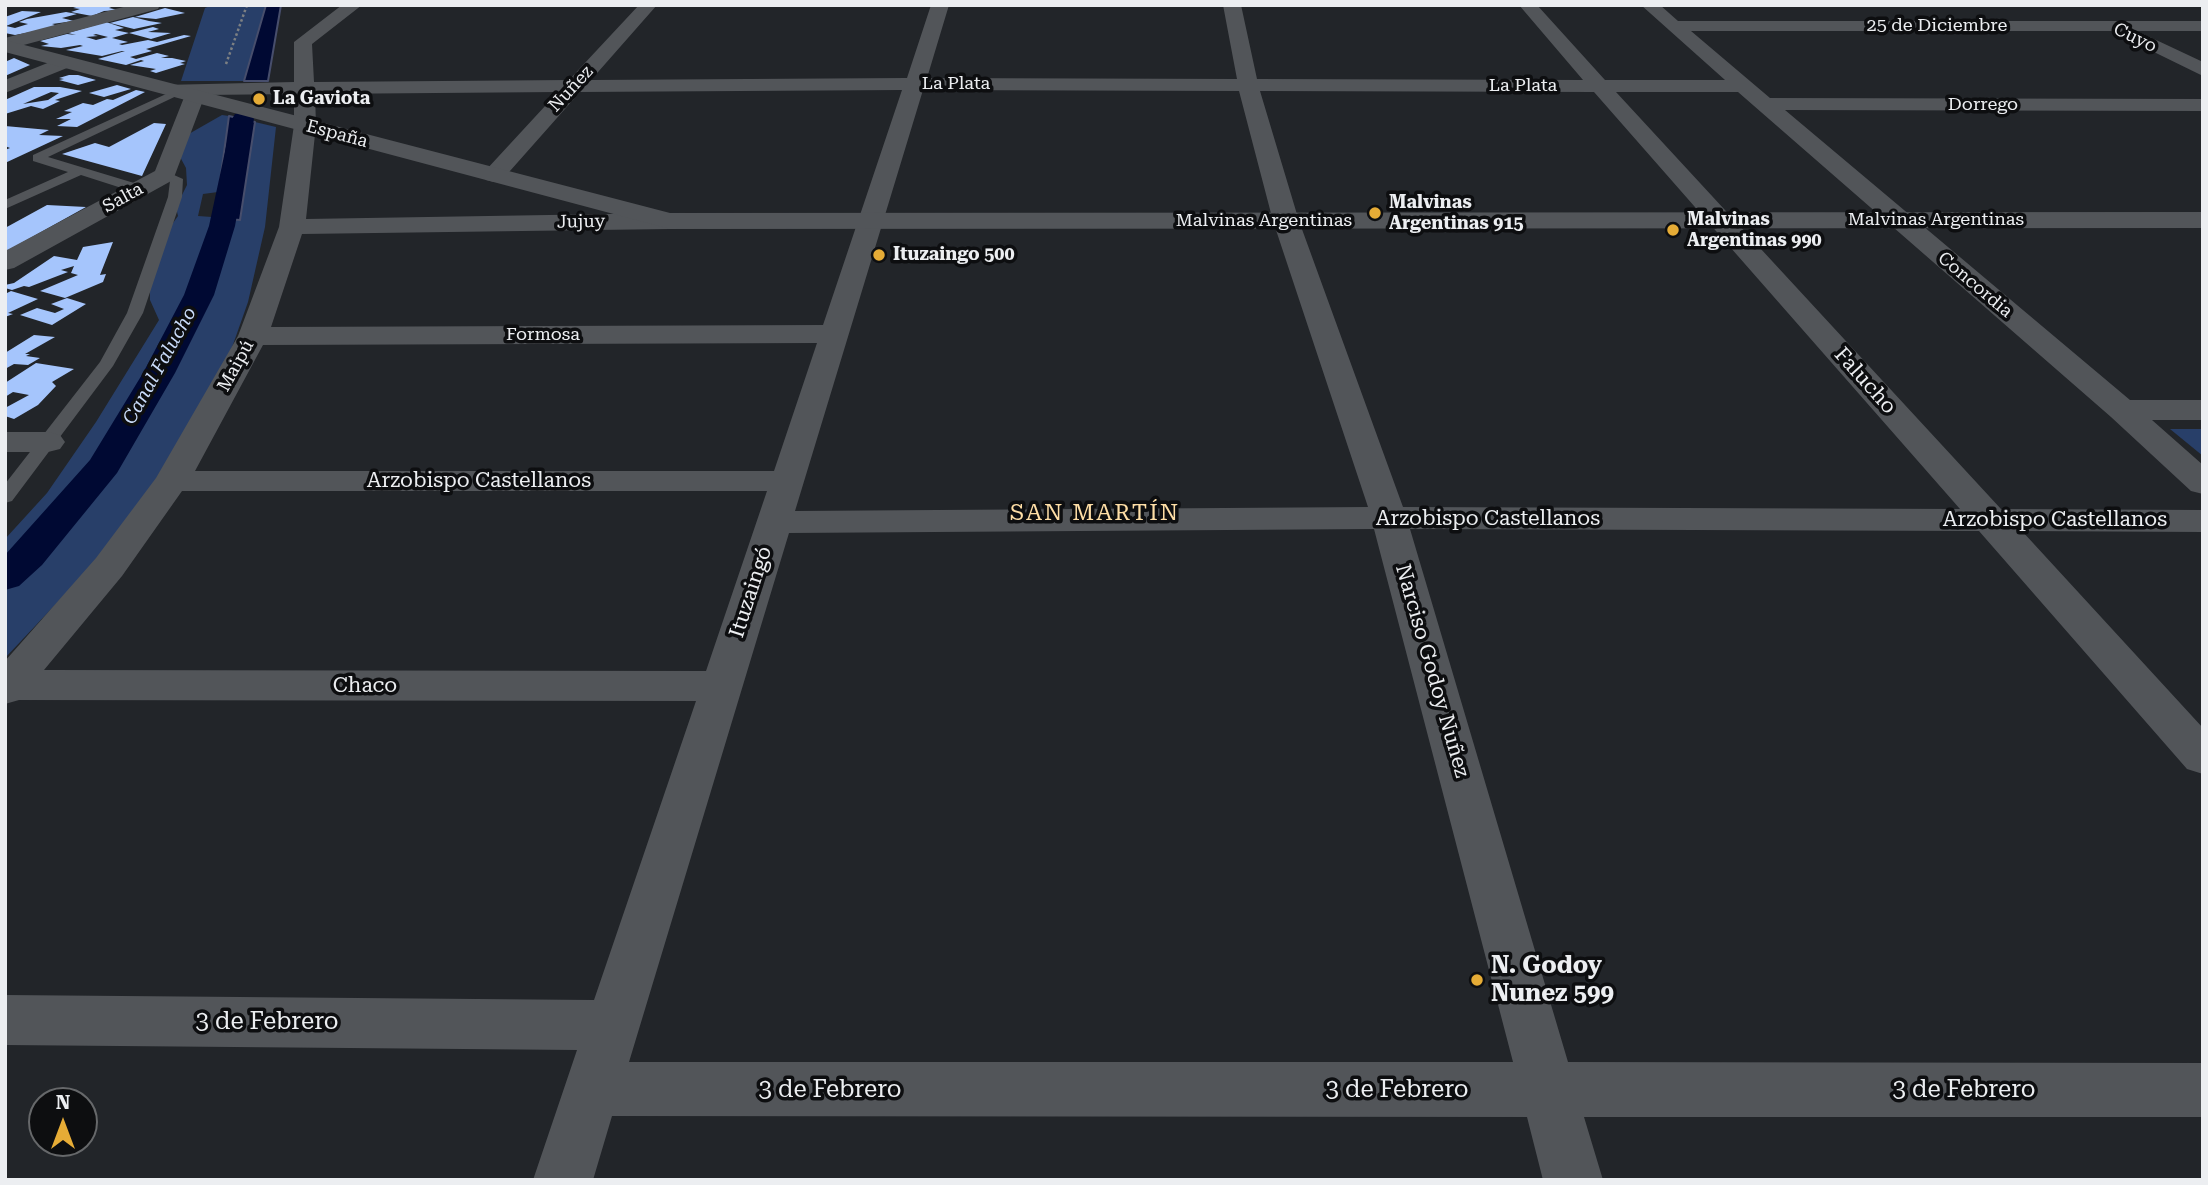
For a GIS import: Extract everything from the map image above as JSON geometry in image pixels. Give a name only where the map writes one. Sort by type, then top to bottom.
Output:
[{"type":"street","points":[[5,45],[152,5]]},
{"type":"street","name":"Maipú","points":[[8,687],[109,568],[172,481],[253,336],[292,227],[305,125],[303,42],[354,5]]},
{"type":"street","name":"Nuñez","points":[[494,174],[649,5]]},
{"type":"street","name":"Ituzaingó","points":[[563,1180],[940,5]]},
{"type":"street","name":"Narciso Godoy Nuñez","points":[[1232,5],[1248,85],[1286,221],[1389,518],[1573,1180]]},
{"type":"street","name":"Falucho","points":[[1527,5],[2203,757]]},
{"type":"street","name":"Concordia","points":[[1649,5],[2122,410],[2203,484]]},
{"type":"street","name":"Cuyo","points":[[2066,5],[2203,71]]},
{"type":"street","name":"25 de Diciembre","points":[[1672,26],[2203,26]]},
{"type":"street","name":"España","points":[[5,45],[670,220]]},
{"type":"street","points":[[5,87],[65,62]]},
{"type":"street","name":"La Plata","points":[[182,92],[218,88],[306,87],[914,84],[1742,86]]},
{"type":"street","name":"Salta","points":[[5,262],[166,175],[182,92]]},
{"type":"street","name":"Dorrego","points":[[1763,104],[2203,105]]},
{"type":"street","name":"Jujuy","points":[[292,227],[670,220],[870,221]]},
{"type":"street","name":"Malvinas Argentinas","points":[[870,221],[2203,220]]},
{"type":"street","name":"Formosa","points":[[253,336],[834,334]]},
{"type":"street","points":[[2122,410],[2203,410]]},
{"type":"street","points":[[5,442],[48,442]]},
{"type":"street","name":"Arzobispo Castellanos","points":[[172,481],[787,481]]},
{"type":"street","name":"Arzobispo Castellanos","points":[[773,522],[1389,518],[2203,520]]},
{"type":"street","name":"Chaco","points":[[8,687],[721,686]]},
{"type":"street","name":"3 de Febrero","points":[[5,1020],[612,1025]]},
{"type":"street","name":"3 de Febrero","points":[[592,1089],[2203,1090]]},
{"type":"lane","points":[[139,189],[37,158],[182,92]]},
{"type":"lane","points":[[5,205],[78,172]]},
{"type":"lane","points":[[5,497],[107,363],[135,313],[174,197],[177,179],[166,175]]},
{"type":"path","points":[[218,88],[247,5]]},
{"type":"shaded area","points":[[212,5],[266,5],[244,81],[181,81],[205,8]]},
{"type":"shaded area","points":[[266,5],[281,5],[268,81],[244,81]]},
{"type":"shaded area","points":[[222,115],[229,116],[218,192],[203,194],[198,216],[240,219],[255,122],[276,127],[265,227],[248,302],[223,373],[135,520],[5,658],[5,539],[47,493],[96,422],[159,320],[150,300],[150,281],[168,230],[178,216],[176,207],[187,185],[186,168],[179,155],[187,135]]},
{"type":"shaded area","points":[[229,116],[255,122],[240,220],[215,218]]},
{"type":"shaded area","points":[[2170,429],[2203,429],[2203,456]]},
{"type":"building","points":[[83,5],[116,5],[109,8],[118,10],[104,11],[92,16],[71,12],[80,9],[73,8]]},
{"type":"building","points":[[165,8],[185,13],[156,19],[135,17]]},
{"type":"building","points":[[22,11],[41,12],[6,26],[15,28],[28,24],[19,22],[27,19],[66,12],[77,14],[62,18],[74,21],[52,24],[58,26],[47,29],[15,35],[5,33],[5,17]]},
{"type":"building","points":[[133,17],[162,23],[134,29],[110,23]]},
{"type":"building","points":[[106,22],[124,28],[115,30],[129,33],[112,38],[128,42],[119,44],[122,45],[191,36],[146,49],[152,51],[130,57],[136,59],[157,53],[169,56],[161,58],[186,61],[180,63],[185,64],[156,73],[150,71],[156,69],[130,65],[144,61],[141,60],[126,65],[98,59],[125,51],[102,56],[66,50],[83,46],[80,45],[61,48],[41,46],[49,44],[40,41],[67,34],[76,35],[68,33]],"holes":[[[96,34],[108,37],[96,40],[86,37],[98,36],[93,35]]]},
{"type":"building","points":[[153,27],[159,29],[148,32],[171,33],[151,39],[129,33]]},
{"type":"building","points":[[14,58],[30,65],[5,76],[5,62]]},
{"type":"building","points":[[69,75],[96,80],[78,85],[59,80]]},
{"type":"building","points":[[117,85],[131,89],[104,97],[89,93]]},
{"type":"building","points":[[34,87],[60,87],[82,91],[55,100],[60,101],[43,109],[31,106],[5,114],[5,100]],"holes":[[[51,92],[59,93],[48,100],[23,104]]]},
{"type":"building","points":[[136,90],[145,92],[77,127],[57,126],[71,119],[56,119],[72,112],[64,111],[83,103],[93,105],[107,99],[113,100]]},
{"type":"building","points":[[154,123],[166,124],[142,176],[62,154],[95,143],[109,147]]},
{"type":"building","points":[[5,126],[49,130],[39,135],[63,136],[5,163],[5,150],[10,148],[5,146]]},
{"type":"building","points":[[47,205],[86,207],[5,252],[5,228]]},
{"type":"building","points":[[113,242],[100,275],[106,274],[103,282],[65,298],[40,291],[78,275],[71,273],[74,266],[61,270],[68,272],[29,287],[12,290],[5,288],[5,285],[14,283],[54,256],[77,260],[83,247]]},
{"type":"building","points":[[11,291],[38,299],[5,317],[5,294]]},
{"type":"building","points":[[67,298],[86,304],[52,325],[20,315],[37,308],[55,313],[64,309],[51,304]]},
{"type":"building","points":[[34,335],[55,337],[25,354],[40,358],[28,365],[14,364],[5,369],[5,353]]},
{"type":"building","points":[[36,363],[74,369],[52,382],[56,386],[38,405],[14,419],[5,416],[5,408],[29,395],[13,392],[5,397],[5,383]]},
{"type":"waterway","name":"Canal Falucho","points":[[5,577],[28,556],[104,465],[159,373],[199,295],[222,226],[243,119]]},
{"type":"place","name":"La Gaviota","points":[[259,99]]},
{"type":"place","name":"Malvinas Argentinas 915","points":[[1375,213]]},
{"type":"place","name":"Malvinas Argentinas 990","points":[[1673,230]]},
{"type":"place","name":"Ituzaingo 500","points":[[879,255]]},
{"type":"place","name":"N. Godoy Nunez 599","points":[[1477,980]]},
{"type":"district","name":"SAN MARTÍN","points":[[1095,513]]}]
